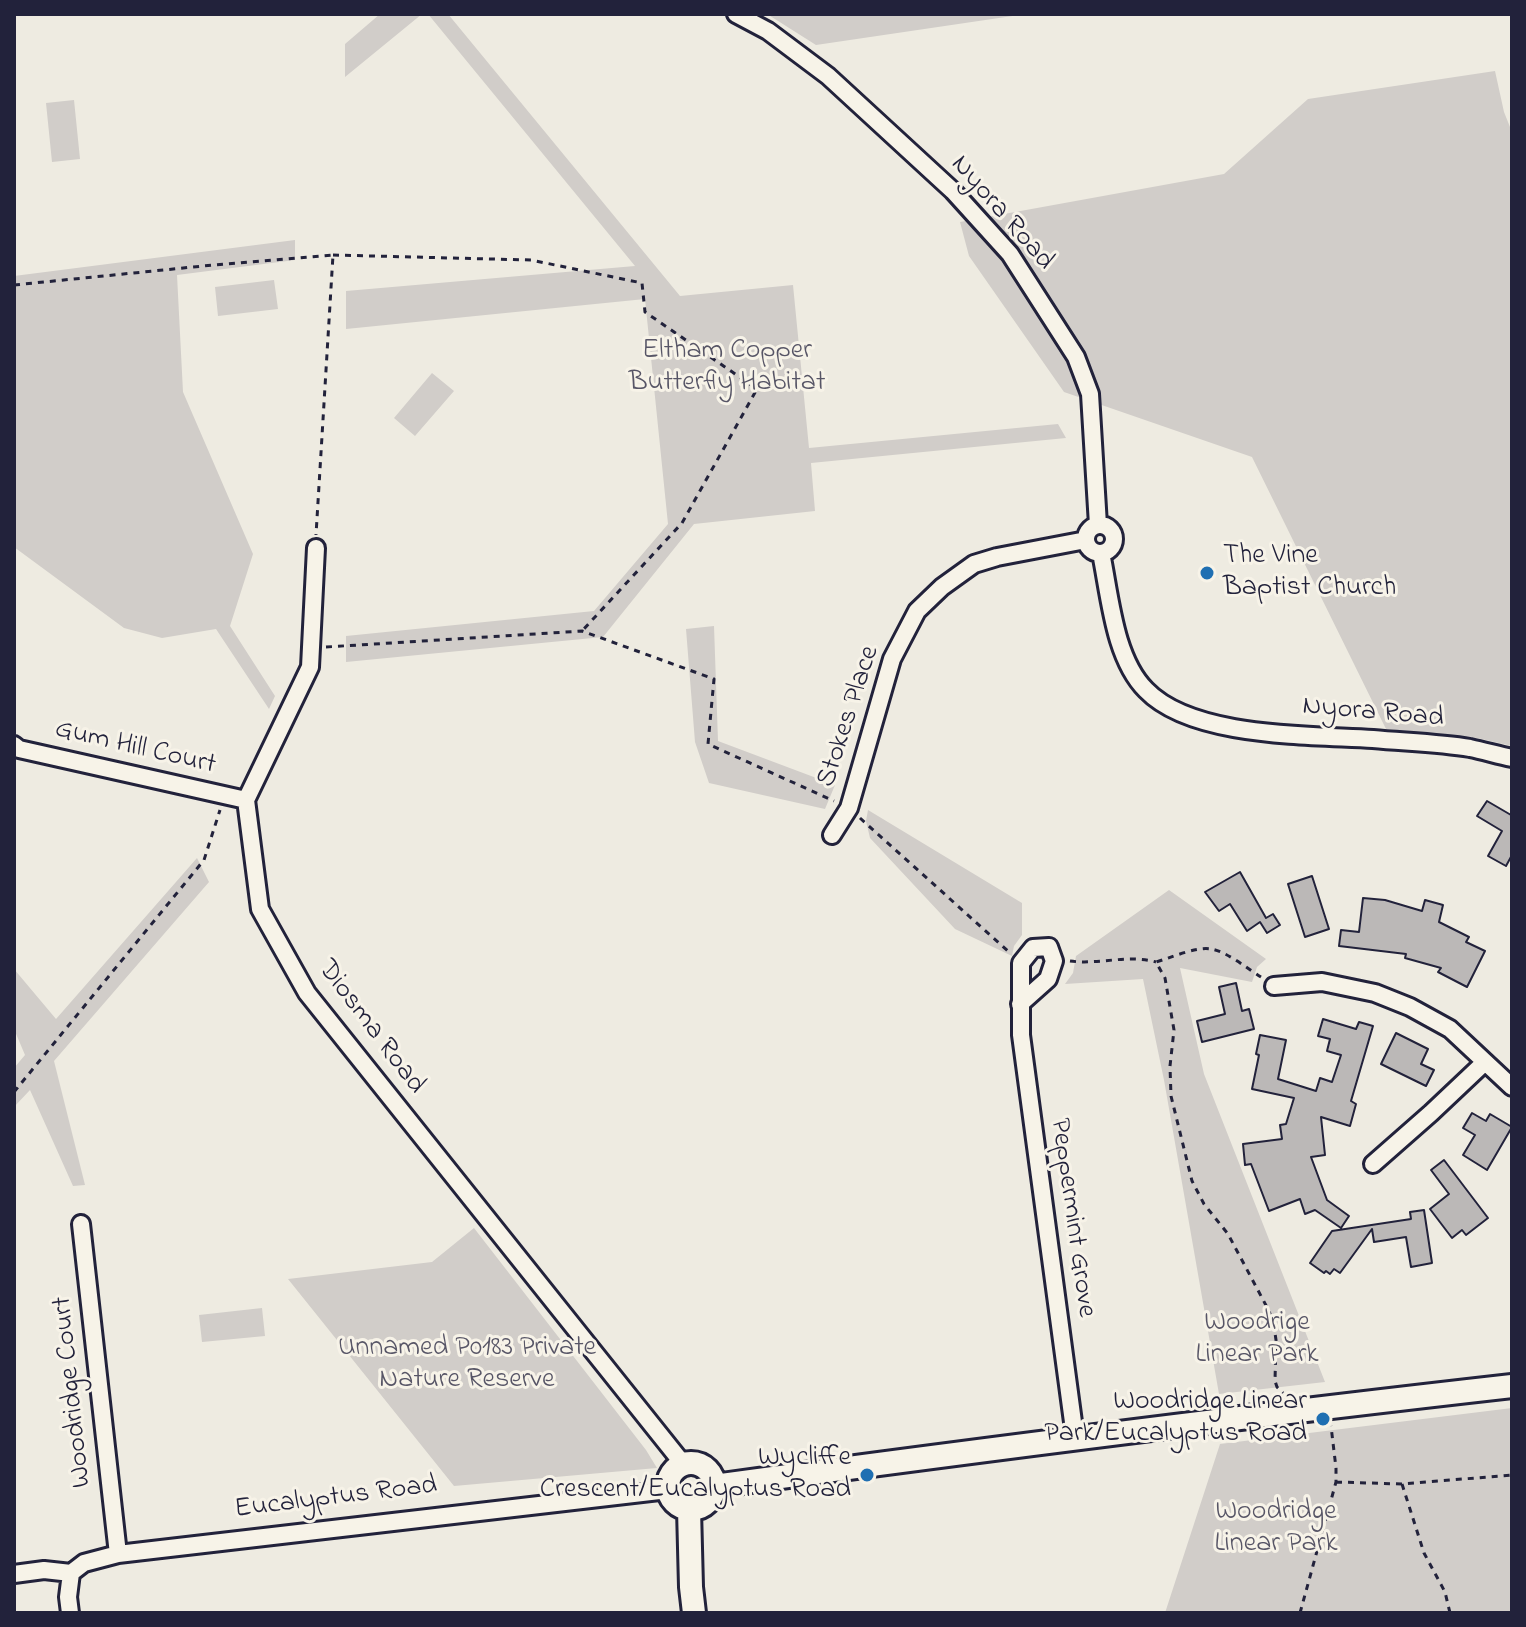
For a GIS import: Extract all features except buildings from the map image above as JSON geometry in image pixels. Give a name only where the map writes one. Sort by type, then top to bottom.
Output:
[{"type":"street","name":"Nyora Road","points":[[736,14],[768,31],[828,76],[953,191],[1010,254],[1076,357],[1090,394],[1098,525]]},
{"type":"street","points":[[1098,525],[1110,530],[1114,538],[1109,550],[1101,553],[1092,551],[1086,540],[1089,530],[1098,525]]},
{"type":"street","name":"Stokes Place","points":[[832,835],[849,808],[892,659],[917,611],[942,587],[974,564],[1086,540]]},
{"type":"street","points":[[246,800],[310,667],[316,548]]},
{"type":"street","name":"Nyora Road","points":[[1101,553],[1122,652],[1145,690],[1184,715],[1243,730],[1469,748],[1512,758]]},
{"type":"street","name":"Gum Hill Court","points":[[16,753],[246,800]]},
{"type":"street","name":"Diosma Road","points":[[246,800],[260,909],[307,993],[684,1465]]},
{"type":"street","points":[[1020,1004],[1048,979],[1054,961],[1049,947],[1033,948],[1021,963]]},
{"type":"street","name":"Peppermint Grove","points":[[1021,963],[1021,1035],[1075,1437]]},
{"type":"street","points":[[1274,986],[1322,982],[1375,993],[1410,1007],[1450,1029],[1512,1087]]},
{"type":"street","points":[[1373,1164],[1485,1062]]},
{"type":"street","name":"Woodridge Court","points":[[81,1224],[118,1554]]},
{"type":"street","points":[[714,1486],[1075,1437],[1512,1386]]},
{"type":"street","points":[[684,1465],[704,1468],[709,1472],[714,1486],[704,1506],[697,1509],[675,1503],[668,1490],[673,1472],[684,1465]]},
{"type":"street","name":"Eucalyptus Road","points":[[14,1574],[44,1570],[71,1573],[84,1563],[118,1554],[668,1490]]},
{"type":"street","points":[[689,1509],[694,1613]]},
{"type":"street","points":[[70,1613],[71,1573]]},
{"type":"path","points":[[14,285],[333,255],[531,260],[642,283],[645,312],[757,389],[682,523],[582,631]]},
{"type":"path","points":[[316,548],[333,255]]},
{"type":"path","points":[[311,648],[582,631],[714,679],[708,744],[849,808],[1021,963]]},
{"type":"path","points":[[14,1092],[204,860],[221,809],[246,800]]},
{"type":"path","points":[[1054,961],[1139,958],[1156,962],[1197,950],[1212,949],[1274,986]]},
{"type":"path","points":[[1156,962],[1165,978],[1174,1030],[1171,1096],[1192,1181],[1204,1204],[1228,1234],[1269,1311],[1276,1340],[1275,1381],[1279,1391],[1287,1393]]},
{"type":"path","points":[[1300,1613],[1336,1482],[1329,1408]]},
{"type":"path","points":[[1336,1482],[1402,1484],[1512,1475]]},
{"type":"path","points":[[1402,1484],[1424,1553],[1445,1592],[1450,1613]]},
{"type":"green space","points":[[380,14],[422,14],[345,77],[345,44]]},
{"type":"green space","name":"Eltham Copper Butterfly Habitat","points":[[428,14],[448,14],[680,296],[793,285],[809,448],[1058,424],[1066,438],[811,463],[815,511],[694,524],[603,637],[346,662],[346,636],[594,611],[668,524],[645,299],[346,329],[346,291],[635,266]]},
{"type":"green space","points":[[767,14],[1026,14],[816,45]]},
{"type":"green space","points":[[1495,71],[1512,132],[1512,746],[1477,738],[1386,729],[1252,457],[1064,392],[969,256],[960,222],[1224,174],[1308,99]]},
{"type":"green space","points":[[74,100],[80,159],[52,162],[46,103]]},
{"type":"green space","points":[[295,240],[295,260],[177,275],[183,392],[253,554],[230,626],[275,696],[269,709],[216,629],[162,638],[124,628],[14,547],[14,276]]},
{"type":"green space","points":[[274,280],[278,309],[218,316],[215,287]]},
{"type":"green space","points":[[432,373],[454,391],[415,436],[394,418]]},
{"type":"green space","points":[[714,626],[718,741],[835,785],[825,809],[709,783],[695,742],[686,629]]},
{"type":"green space","points":[[868,810],[1022,903],[1022,935],[1014,946],[1012,956],[955,929],[870,838],[866,821]]},
{"type":"green space","points":[[197,858],[209,882],[54,1061],[85,1185],[73,1186],[30,1090],[14,1107],[14,1068],[25,1055],[14,1029],[14,969],[56,1019]]},
{"type":"green space","name":"Woodrige Linear Park","points":[[1169,890],[1266,959],[1257,967],[1252,982],[1180,968],[1204,1074],[1325,1382],[1219,1394],[1164,1080],[1143,979],[1065,984],[1073,973],[1076,956]]},
{"type":"green space","name":"Unnamed P0183 Private Nature Reserve","points":[[474,1228],[657,1468],[454,1486],[288,1279],[432,1262]]},
{"type":"green space","points":[[262,1308],[265,1336],[202,1342],[199,1315]]},
{"type":"green space","name":"Woodridge Linear Park","points":[[1512,1408],[1512,1613],[1165,1613],[1220,1444]]},
{"type":"place","name":"The Vine Baptist Church","points":[[1207,573]]},
{"type":"place","name":"Woodridge Linear Park/Eucalyptus Road","points":[[1323,1419]]},
{"type":"place","name":"Wycliffe Crescent/Eucalyptus Road","points":[[867,1475]]}]
